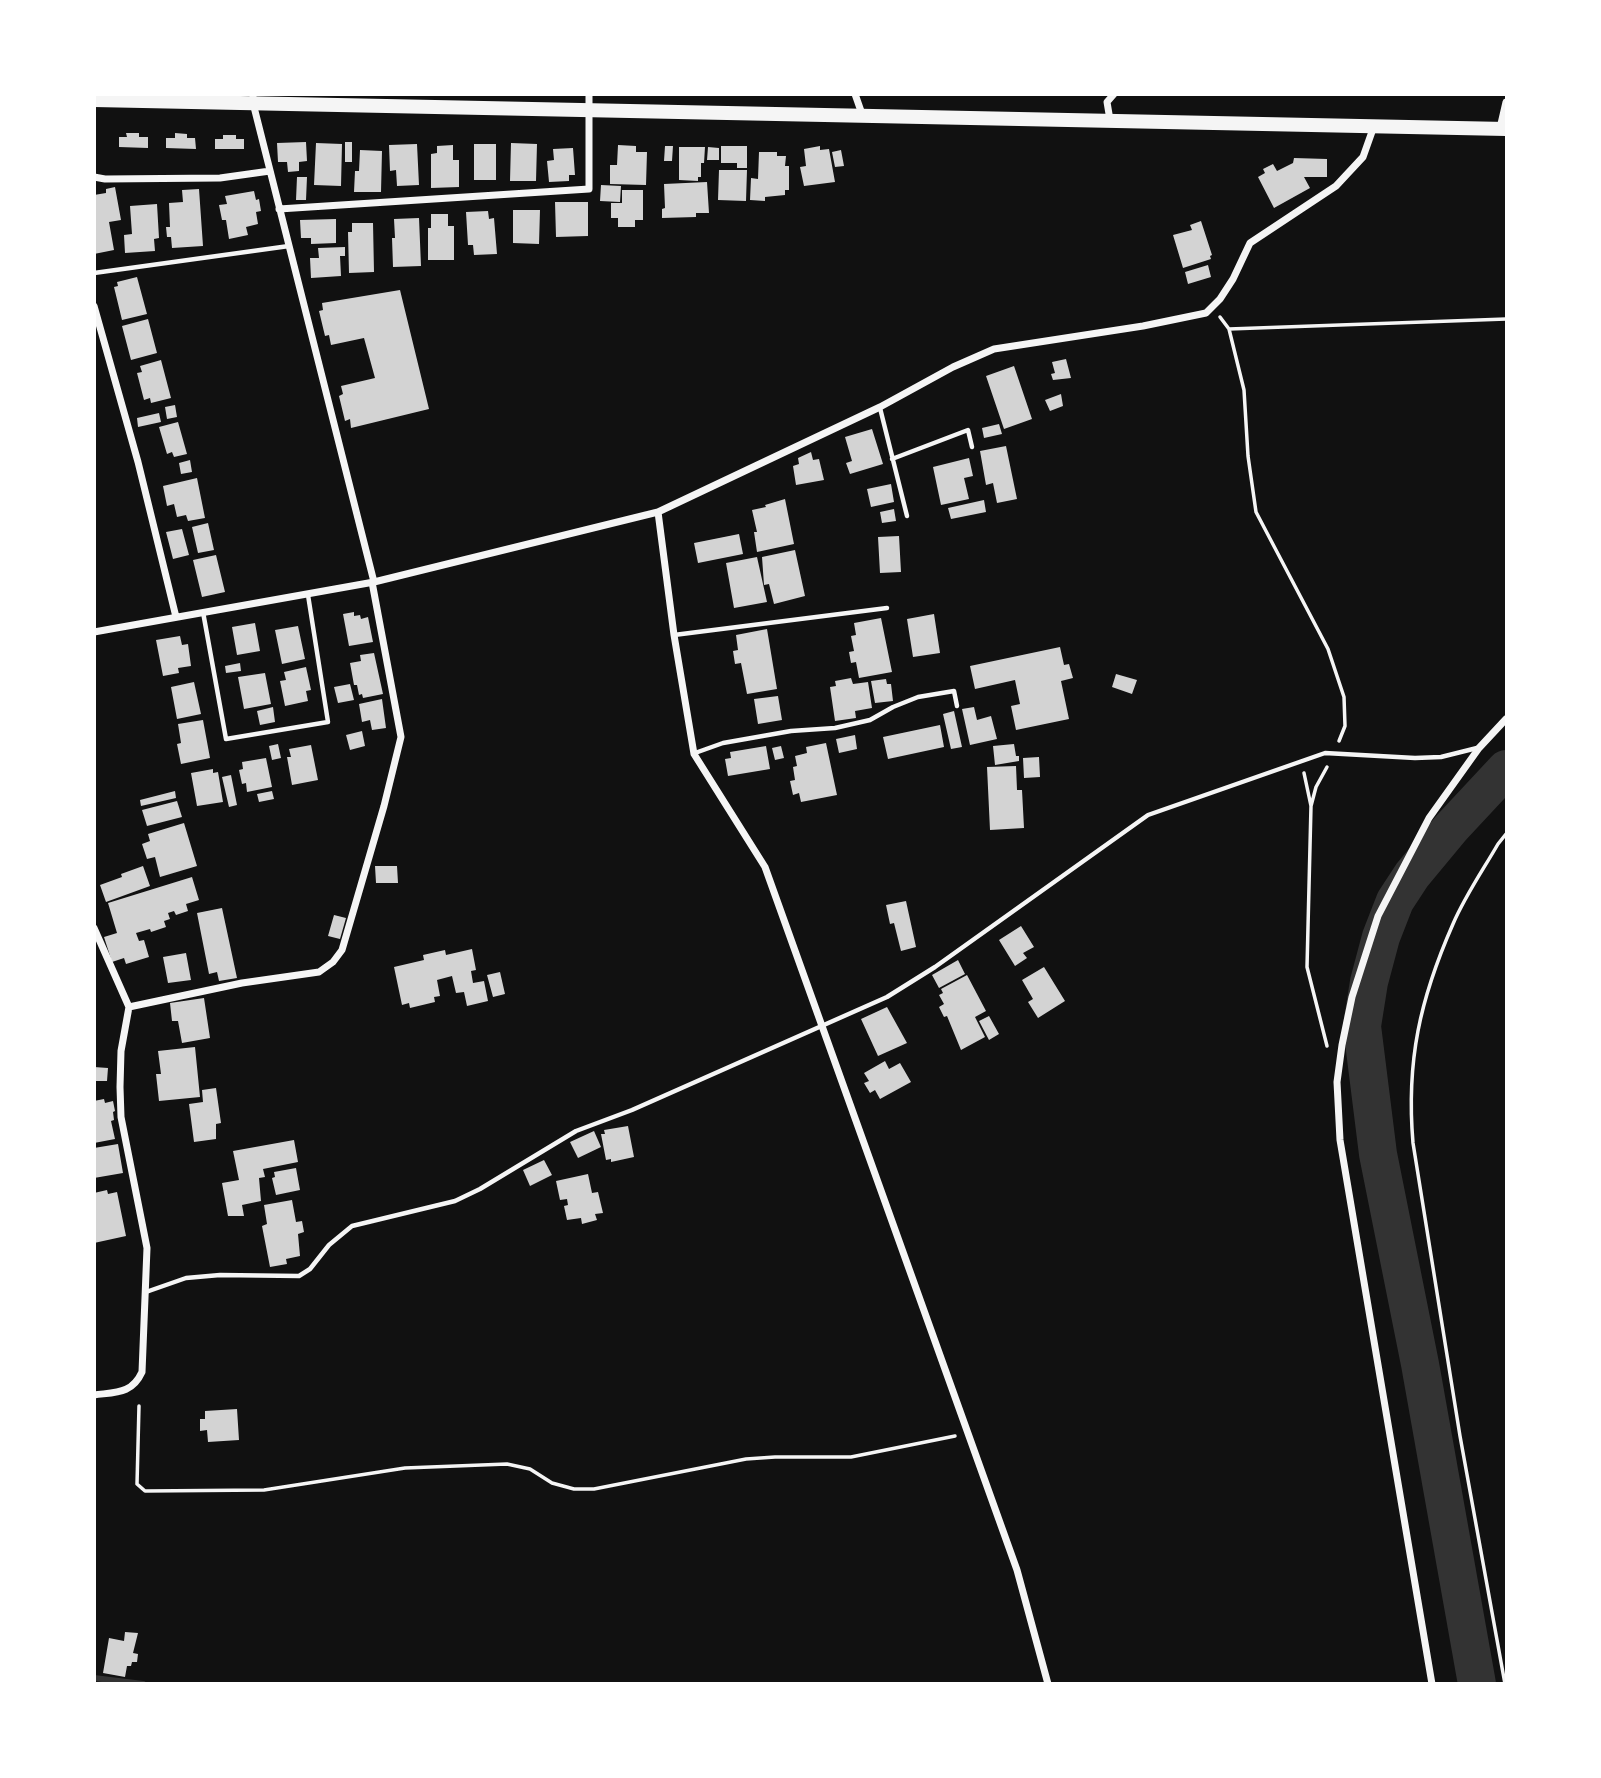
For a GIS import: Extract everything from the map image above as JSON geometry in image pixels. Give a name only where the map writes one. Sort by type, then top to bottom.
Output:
[{"type":"main road","points":[[94,100],[588,102],[862,114],[1503,129]]},
{"type":"street","points":[[855,94],[862,114]]},
{"type":"street","points":[[1110,120],[1107,102],[1114,94]]},
{"type":"street","points":[[129,1007],[242,983],[319,972],[333,962],[342,950],[401,737],[373,582],[253,99]]},
{"type":"street","points":[[279,209],[589,189],[588,102]]},
{"type":"street","points":[[1503,129],[1507,102]]},
{"type":"street","points":[[94,632],[373,582],[658,512],[880,407],[953,367],[994,349],[1184,319],[1206,313],[1233,279],[1250,243],[1336,186],[1363,157],[1374,126]]},
{"type":"street","points":[[94,177],[220,178],[270,171]]},
{"type":"street","points":[[94,306],[138,462],[176,617]]},
{"type":"street","points":[[658,512],[674,635],[694,754],[765,867],[1017,1570],[1048,1684]]},
{"type":"street","points":[[1432,1684],[1348,1194],[1340,1140],[1337,1082],[1352,996],[1378,916],[1429,818],[1479,748],[1507,719]]},
{"type":"street","points":[[94,928],[129,1007],[121,1051],[121,1117],[147,1248],[142,1372],[137,1384],[125,1390],[94,1395]]},
{"type":"lane","points":[[94,273],[289,246]]},
{"type":"lane","points":[[880,407],[906,516]]},
{"type":"lane","points":[[892,459],[968,430],[972,447]]},
{"type":"lane","points":[[203,612],[226,739],[328,722],[308,595]]},
{"type":"lane","points":[[674,635],[887,608]]},
{"type":"lane","points":[[694,754],[723,743],[791,731],[835,728],[870,720],[918,697],[954,691],[957,706]]},
{"type":"lane","points":[[146,1292],[187,1278],[220,1275],[299,1276],[310,1269],[329,1245],[352,1226],[455,1201],[480,1189],[576,1131],[632,1110],[887,997],[936,967],[1148,815],[1325,753],[1415,758],[1441,757],[1479,748]]},
{"type":"path","points":[[1212,307],[1229,329],[1244,390],[1250,476],[1256,512],[1328,649],[1344,697],[1345,726],[1316,787],[1311,806]]},
{"type":"path","points":[[1229,329],[1507,319]]},
{"type":"path","points":[[1302,761],[1311,806],[1307,967],[1337,1082]]},
{"type":"path","points":[[1505,1684],[1460,1436],[1413,1143],[1410,1109],[1415,1038],[1424,1004],[1453,923],[1498,844],[1507,834]]},
{"type":"path","points":[[139,1406],[137,1484],[145,1491],[164,1492],[264,1490],[405,1468],[508,1464],[530,1469],[552,1483],[574,1489],[594,1489],[746,1459],[851,1457],[969,1433]]},
{"type":"building","points":[[126,133],[139,133],[139,137],[148,137],[148,148],[119,147],[119,137],[127,137]]},
{"type":"building","points":[[175,133],[195,138],[196,149],[166,148],[166,138],[175,138]]},
{"type":"building","points":[[223,135],[236,135],[236,139],[244,139],[244,149],[215,149],[215,139],[223,139]]},
{"type":"building","points":[[306,142],[307,161],[299,162],[299,171],[288,172],[287,162],[278,162],[277,143]]},
{"type":"building","points":[[345,142],[352,142],[352,162],[345,162]]},
{"type":"building","points":[[316,143],[342,144],[341,186],[314,185]]},
{"type":"building","points":[[511,143],[537,144],[536,181],[510,181]]},
{"type":"building","points":[[417,144],[419,185],[397,186],[396,170],[390,171],[389,145]]},
{"type":"building","points":[[474,144],[496,144],[496,180],[474,180]]},
{"type":"building","points":[[453,145],[453,160],[459,160],[459,187],[431,188],[431,154],[437,153],[437,146]]},
{"type":"building","points":[[618,145],[636,146],[636,152],[647,152],[646,185],[610,184],[610,165],[617,165]]},
{"type":"building","points":[[665,146],[673,146],[672,161],[664,161]]},
{"type":"building","points":[[721,146],[747,146],[747,168],[737,168],[737,163],[721,163]]},
{"type":"building","points":[[820,146],[820,150],[829,149],[835,182],[804,186],[800,167],[806,166],[804,149]]},
{"type":"building","points":[[679,147],[705,147],[704,163],[701,163],[701,177],[698,177],[698,181],[679,180]]},
{"type":"building","points":[[708,147],[719,148],[719,160],[707,160]]},
{"type":"building","points":[[573,148],[575,175],[569,175],[569,181],[549,182],[547,161],[554,160],[553,149]]},
{"type":"building","points":[[360,150],[382,151],[381,192],[354,192]]},
{"type":"building","points":[[841,150],[844,166],[835,167],[832,152]]},
{"type":"building","points":[[759,152],[777,152],[777,156],[786,156],[785,166],[789,166],[789,190],[785,190],[785,195],[765,197],[765,201],[750,200],[751,178],[758,179]]},
{"type":"building","points":[[1294,158],[1327,159],[1327,177],[1304,177],[1310,188],[1274,208],[1258,177],[1265,173],[1263,169],[1273,164],[1277,171],[1293,163]]},
{"type":"building","points":[[719,170],[747,170],[746,201],[718,200]]},
{"type":"building","points":[[297,177],[307,177],[306,200],[296,200]]},
{"type":"building","points":[[707,182],[709,213],[696,213],[696,217],[662,218],[662,209],[665,208],[664,184]]},
{"type":"building","points":[[601,185],[621,186],[620,202],[600,201]]},
{"type":"building","points":[[115,187],[121,220],[109,222],[114,250],[94,254],[94,195],[106,193],[106,189]]},
{"type":"building","points":[[199,189],[203,246],[172,248],[166,227],[170,227],[169,203],[183,202],[182,190]]},
{"type":"building","points":[[622,190],[643,190],[643,220],[635,220],[635,227],[618,227],[618,218],[611,218],[611,203],[622,203]]},
{"type":"building","points":[[254,191],[261,211],[256,212],[258,224],[246,227],[248,235],[229,239],[226,220],[222,220],[219,205],[227,204],[225,196]]},
{"type":"building","points":[[555,202],[588,202],[588,236],[556,237]]},
{"type":"building","points":[[157,204],[159,238],[154,239],[155,251],[125,253],[124,235],[132,234],[130,206]]},
{"type":"building","points":[[513,210],[540,210],[539,244],[513,243]]},
{"type":"building","points":[[488,211],[489,219],[494,218],[497,254],[474,255],[473,245],[468,245],[466,212]]},
{"type":"building","points":[[431,214],[448,214],[448,226],[454,226],[454,260],[428,260]]},
{"type":"building","points":[[419,218],[421,266],[393,267],[394,219]]},
{"type":"building","points":[[336,219],[336,243],[311,244],[311,238],[301,238],[300,220]]},
{"type":"building","points":[[1201,221],[1211,259],[1183,268],[1173,235],[1192,230],[1190,225]]},
{"type":"building","points":[[352,223],[373,223],[374,272],[349,273],[348,232],[352,232]]},
{"type":"building","points":[[345,247],[345,256],[340,256],[341,276],[311,278],[310,258],[319,258],[318,248]]},
{"type":"building","points":[[1208,265],[1211,277],[1188,284],[1185,272]]},
{"type":"building","points":[[137,277],[147,314],[122,320],[114,287],[118,286],[117,282]]},
{"type":"building","points":[[400,290],[429,409],[351,428],[350,419],[345,421],[339,396],[343,394],[341,386],[375,378],[364,338],[331,345],[329,335],[325,336],[319,311],[323,310],[322,303]]},
{"type":"building","points":[[148,319],[157,353],[131,360],[122,326]]},
{"type":"building","points":[[1066,359],[1071,378],[1053,380],[1051,374],[1055,373],[1052,362]]},
{"type":"building","points":[[161,360],[171,398],[151,403],[150,398],[144,400],[137,373],[142,372],[140,366]]},
{"type":"building","points":[[1014,366],[1032,419],[1004,429],[986,376]]},
{"type":"building","points":[[1061,394],[1063,406],[1050,411],[1045,400]]},
{"type":"building","points":[[175,405],[177,417],[167,419],[165,407]]},
{"type":"building","points":[[159,413],[161,422],[138,427],[137,418]]},
{"type":"building","points":[[178,422],[187,454],[174,457],[172,452],[167,454],[159,427]]},
{"type":"building","points":[[999,424],[1002,434],[984,438],[982,428]]},
{"type":"building","points":[[872,429],[883,464],[850,474],[846,463],[852,461],[845,437]]},
{"type":"building","points":[[1006,446],[1017,499],[997,503],[993,483],[986,485],[980,451]]},
{"type":"building","points":[[811,452],[813,460],[819,459],[824,480],[796,485],[793,466],[799,464],[798,458]]},
{"type":"building","points":[[969,458],[973,476],[964,478],[969,499],[941,505],[933,467]]},
{"type":"building","points":[[190,460],[192,472],[181,474],[179,463]]},
{"type":"building","points":[[197,478],[205,518],[188,521],[186,515],[177,517],[174,504],[167,506],[163,486]]},
{"type":"building","points":[[891,484],[894,502],[871,507],[867,489]]},
{"type":"building","points":[[785,499],[794,544],[757,552],[754,532],[757,532],[752,510]]},
{"type":"building","points":[[984,500],[986,512],[951,519],[948,508]]},
{"type":"building","points":[[894,509],[896,521],[882,523],[880,512]]},
{"type":"building","points":[[208,523],[214,550],[198,553],[192,527]]},
{"type":"building","points":[[182,529],[189,555],[173,559],[166,532]]},
{"type":"building","points":[[739,534],[743,554],[698,563],[694,543]]},
{"type":"building","points":[[899,536],[901,572],[880,573],[878,537]]},
{"type":"building","points":[[795,550],[805,596],[774,604],[769,584],[764,585],[762,557]]},
{"type":"building","points":[[216,555],[225,592],[202,597],[193,560]]},
{"type":"building","points":[[757,557],[767,602],[734,608],[726,563]]},
{"type":"building","points":[[354,612],[354,616],[360,615],[361,619],[368,617],[373,642],[349,646],[343,614]]},
{"type":"building","points":[[934,614],[940,653],[913,657],[907,619]]},
{"type":"building","points":[[881,618],[892,672],[859,678],[856,662],[851,663],[849,652],[854,651],[851,636],[856,635],[854,623]]},
{"type":"building","points":[[255,623],[260,651],[237,655],[232,627]]},
{"type":"building","points":[[298,626],[305,659],[282,664],[275,630]]},
{"type":"building","points":[[767,629],[777,689],[747,694],[741,663],[735,664],[733,651],[738,650],[736,635]]},
{"type":"building","points":[[180,636],[182,645],[188,644],[191,666],[178,668],[179,673],[163,676],[156,640]]},
{"type":"building","points":[[1060,647],[1064,665],[1069,664],[1073,678],[1061,681],[1069,719],[1016,730],[1011,706],[1020,704],[1015,680],[975,689],[970,666]]},
{"type":"building","points":[[374,653],[383,694],[363,698],[362,694],[359,695],[357,685],[354,685],[350,663],[361,661],[360,655]]},
{"type":"building","points":[[240,663],[241,671],[226,673],[225,666]]},
{"type":"building","points":[[306,667],[311,690],[306,691],[308,701],[285,706],[280,681],[286,680],[284,672]]},
{"type":"building","points":[[265,673],[271,704],[244,709],[238,677]]},
{"type":"building","points":[[1116,674],[1137,680],[1132,694],[1112,687]]},
{"type":"building","points":[[851,678],[853,684],[868,682],[872,708],[855,711],[856,718],[835,721],[830,687],[836,686],[835,681]]},
{"type":"building","points":[[886,679],[887,684],[891,684],[893,701],[875,703],[871,681]]},
{"type":"building","points":[[194,682],[201,714],[177,719],[171,687]]},
{"type":"building","points":[[350,684],[354,700],[338,703],[334,687]]},
{"type":"building","points":[[778,696],[782,720],[758,724],[754,699]]},
{"type":"building","points":[[382,699],[386,728],[372,730],[370,720],[362,722],[359,704]]},
{"type":"building","points":[[273,707],[275,722],[260,725],[257,711]]},
{"type":"building","points":[[974,707],[977,720],[991,716],[997,739],[970,745],[962,709]]},
{"type":"building","points":[[954,711],[962,747],[951,749],[943,714]]},
{"type":"building","points":[[203,720],[210,758],[181,764],[177,744],[181,743],[178,724]]},
{"type":"building","points":[[940,725],[944,747],[888,759],[883,737]]},
{"type":"building","points":[[362,731],[365,746],[350,750],[346,735]]},
{"type":"building","points":[[855,735],[857,749],[839,753],[836,739]]},
{"type":"building","points":[[826,743],[837,795],[801,802],[799,793],[793,795],[790,781],[795,780],[795,756],[807,753],[806,747]]},
{"type":"building","points":[[278,744],[281,758],[272,760],[269,746]]},
{"type":"building","points":[[1014,744],[1019,761],[995,765],[993,746]]},
{"type":"building","points":[[311,745],[318,780],[292,785],[287,757],[291,757],[289,749]]},
{"type":"building","points":[[766,746],[770,769],[728,776],[725,759],[731,758],[730,752]]},
{"type":"building","points":[[781,746],[784,758],[775,760],[772,748]]},
{"type":"building","points":[[1039,757],[1040,777],[1024,778],[1023,758]]},
{"type":"building","points":[[266,758],[272,787],[247,792],[246,783],[242,784],[239,770],[243,769],[242,762]]},
{"type":"building","points":[[1016,766],[1017,790],[1022,790],[1024,828],[990,830],[987,767]]},
{"type":"building","points":[[213,769],[213,773],[218,772],[223,802],[197,806],[191,773]]},
{"type":"building","points":[[231,775],[237,805],[229,807],[222,777]]},
{"type":"building","points":[[175,791],[176,798],[141,806],[140,800]]},
{"type":"building","points":[[272,791],[274,799],[259,802],[257,794]]},
{"type":"building","points":[[177,801],[182,817],[147,826],[142,810]]},
{"type":"building","points":[[184,823],[197,866],[160,877],[155,857],[147,859],[142,844],[150,841],[148,834]]},
{"type":"building","points":[[143,866],[150,886],[106,902],[100,885]]},
{"type":"building","points":[[375,866],[397,866],[398,883],[376,883]]},
{"type":"building","points":[[192,877],[199,900],[186,904],[188,911],[176,915],[174,911],[168,913],[170,919],[164,921],[166,927],[136,933],[139,941],[144,940],[149,957],[126,964],[124,958],[112,962],[104,937],[117,933],[108,903]]},
{"type":"building","points":[[906,901],[916,947],[901,951],[886,905]]},
{"type":"building","points":[[222,908],[237,978],[219,981],[217,972],[209,974],[197,913]]},
{"type":"building","points":[[334,915],[346,918],[340,939],[328,936]]},
{"type":"building","points":[[1021,926],[1034,947],[1023,953],[1027,958],[1015,966],[999,940]]},
{"type":"building","points":[[472,949],[476,970],[471,971],[473,983],[484,981],[488,1001],[467,1006],[464,992],[456,993],[452,976],[437,980],[440,996],[434,997],[435,1002],[410,1008],[409,1003],[402,1005],[394,967],[424,960],[423,955],[445,950],[446,955]]},
{"type":"building","points":[[186,953],[191,980],[168,983],[163,957]]},
{"type":"building","points":[[958,960],[965,974],[939,988],[932,975]]},
{"type":"building","points":[[1044,967],[1065,1001],[1038,1018],[1028,1002],[1033,999],[1022,980]]},
{"type":"building","points":[[500,972],[505,994],[493,997],[487,975]]},
{"type":"building","points":[[967,975],[986,1011],[975,1017],[985,1037],[961,1050],[947,1016],[944,1017],[939,1007],[944,1004],[939,995],[943,993],[941,989]]},
{"type":"building","points":[[204,998],[210,1038],[182,1043],[178,1021],[172,1021],[170,1003]]},
{"type":"building","points":[[887,1007],[907,1043],[878,1056],[861,1019]]},
{"type":"building","points":[[989,1016],[999,1034],[989,1040],[979,1021]]},
{"type":"building","points":[[195,1047],[200,1097],[159,1101],[156,1074],[161,1074],[158,1051]]},
{"type":"building","points":[[885,1061],[889,1069],[900,1063],[911,1082],[880,1099],[875,1090],[870,1093],[864,1083],[869,1081],[864,1073]]},
{"type":"building","points":[[94,1067],[108,1068],[107,1081],[94,1081]]},
{"type":"building","points":[[216,1088],[221,1123],[216,1124],[216,1139],[194,1142],[189,1104],[203,1102],[202,1090]]},
{"type":"building","points":[[104,1099],[105,1103],[113,1101],[115,1111],[114,1120],[111,1121],[115,1139],[94,1143],[94,1101]]},
{"type":"building","points":[[628,1126],[634,1157],[611,1162],[611,1159],[606,1160],[601,1134],[605,1134],[604,1130]]},
{"type":"building","points":[[594,1131],[601,1147],[578,1158],[570,1142]]},
{"type":"building","points":[[294,1140],[298,1162],[263,1169],[265,1177],[259,1178],[261,1201],[242,1205],[244,1216],[228,1216],[222,1183],[239,1180],[233,1151]]},
{"type":"building","points":[[118,1144],[123,1173],[94,1178],[94,1148]]},
{"type":"building","points":[[544,1160],[552,1175],[530,1186],[523,1170]]},
{"type":"building","points":[[296,1168],[300,1190],[276,1195],[272,1178],[275,1177],[274,1172]]},
{"type":"building","points":[[588,1174],[592,1193],[598,1192],[603,1213],[595,1214],[597,1220],[582,1224],[581,1218],[567,1220],[564,1206],[568,1205],[567,1199],[560,1200],[556,1181]]},
{"type":"building","points":[[107,1190],[108,1194],[117,1192],[126,1236],[94,1243],[94,1193]]},
{"type":"building","points":[[292,1200],[296,1222],[302,1221],[304,1232],[298,1234],[300,1256],[286,1259],[287,1264],[270,1267],[262,1226],[267,1224],[264,1205]]},
{"type":"building","points":[[237,1409],[239,1440],[208,1442],[207,1430],[200,1431],[200,1419],[205,1419],[205,1411]]},
{"type":"building","points":[[125,1632],[138,1633],[133,1653],[138,1654],[137,1662],[127,1666],[125,1677],[103,1673],[109,1638],[124,1641]]},
{"type":"waterway","points":[[1477,1684],[1420,1364],[1378,1154],[1362,1026],[1369,982],[1381,937],[1395,901],[1412,875],[1451,828],[1506,769]]},
{"type":"waterway","points":[[94,1678],[143,1684]]}]
